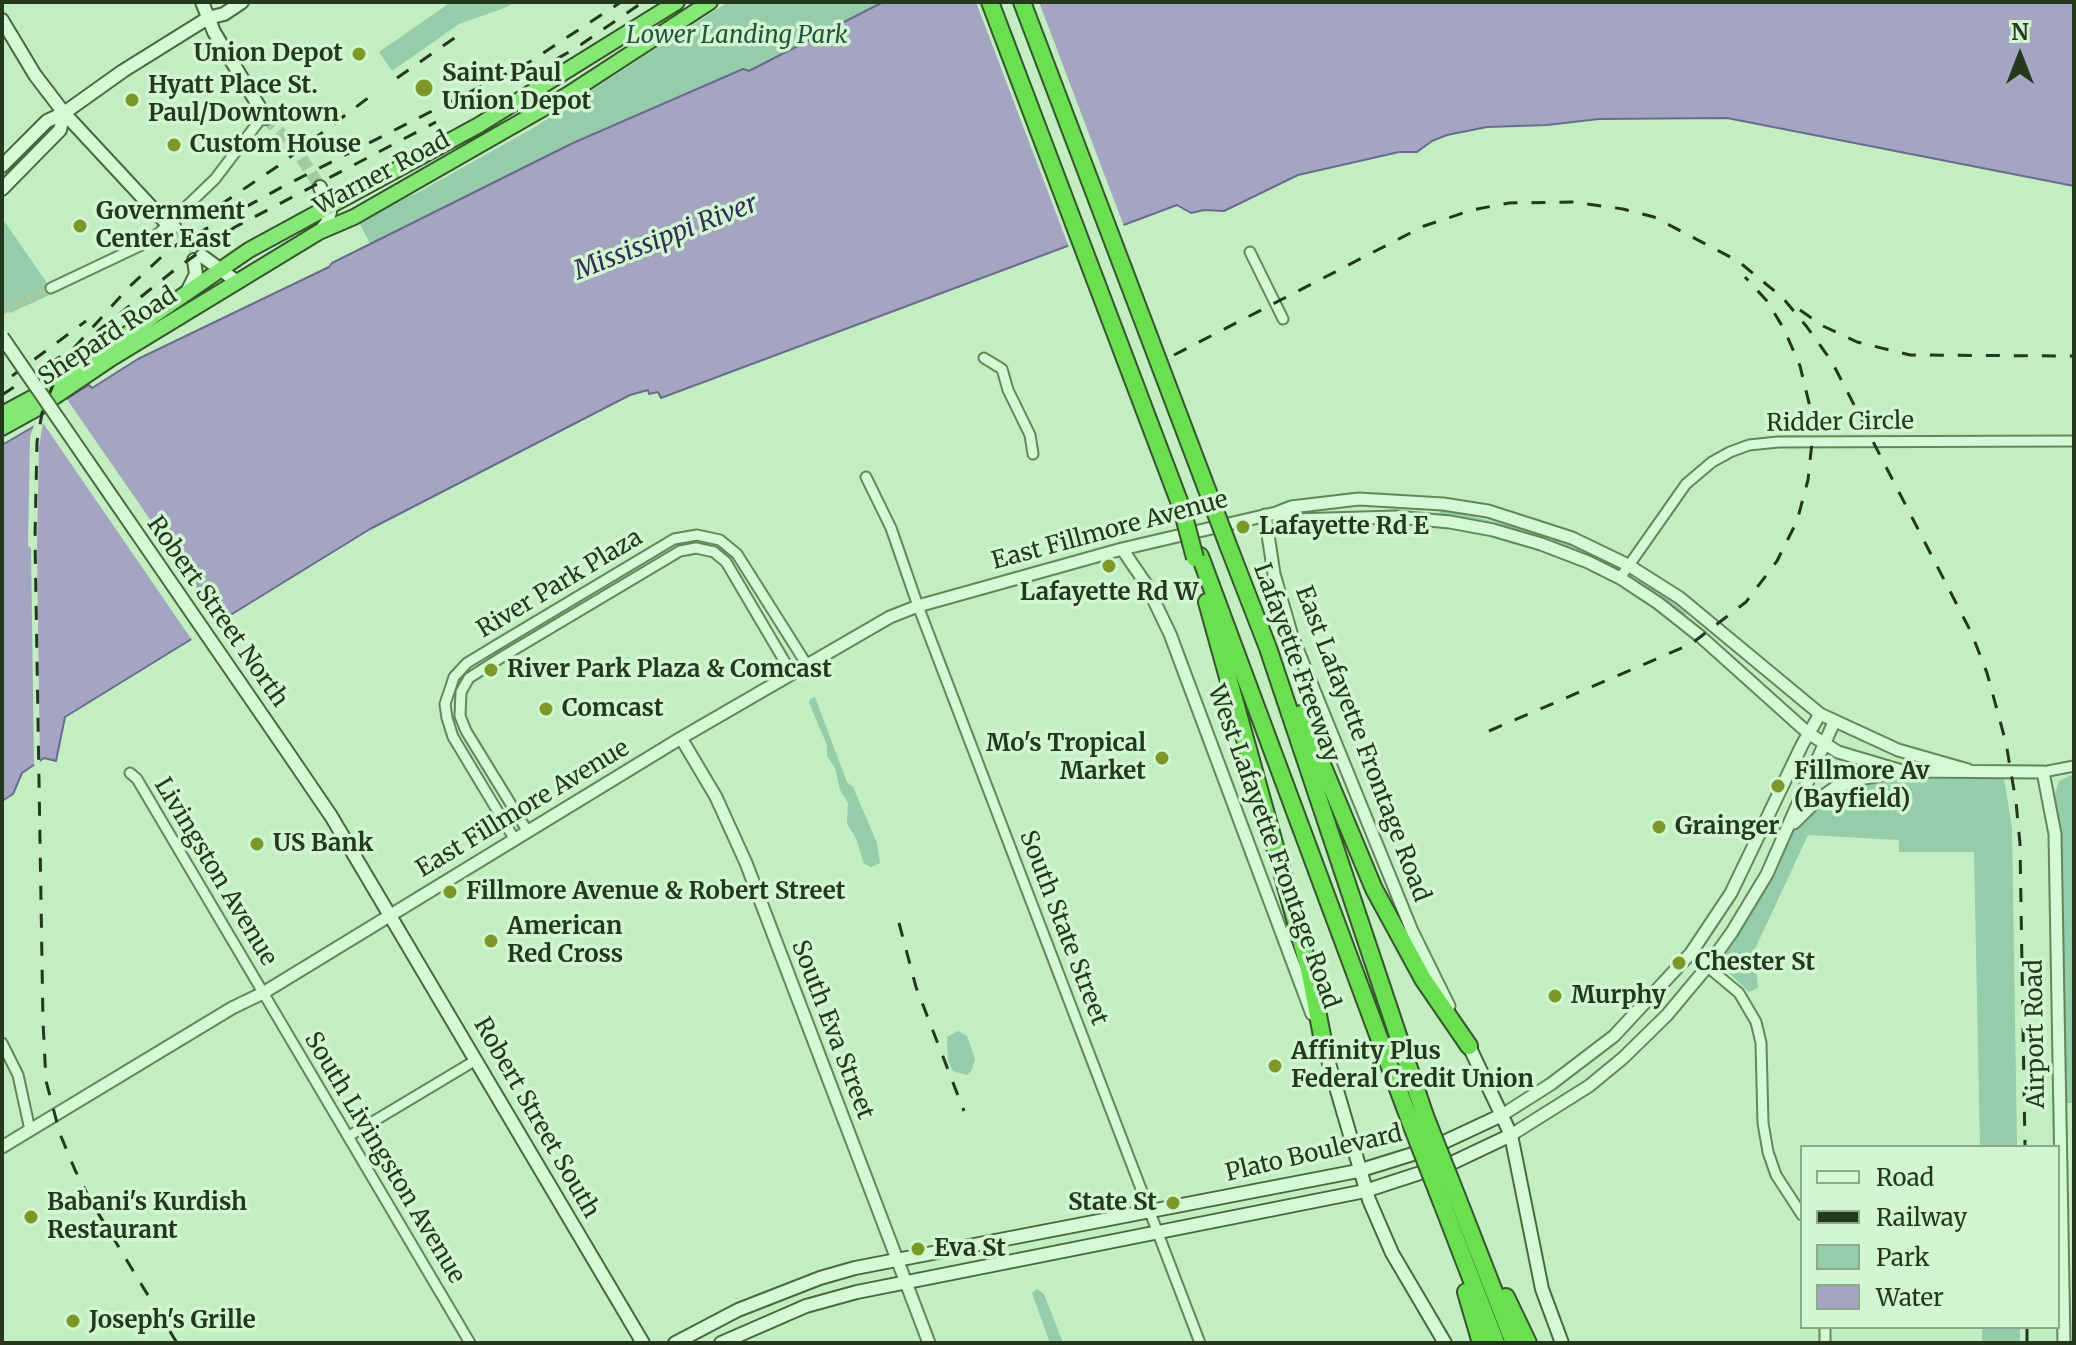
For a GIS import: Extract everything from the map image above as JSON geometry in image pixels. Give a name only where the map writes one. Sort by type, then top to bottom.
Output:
[{"type":"highway","name":"Warner Road","points":[[219,269],[285,229],[479,125],[677,2]]},
{"type":"highway","name":"Warner Road","points":[[236,281],[319,232],[354,217],[495,138],[710,2]]},
{"type":"highway","points":[[990,2],[1198,557],[1309,969],[1324,1046]]},
{"type":"highway","name":"Lafayette Freeway","points":[[1022,2],[1268,648],[1418,1118]]},
{"type":"highway","name":"Shepard Road","points":[[2,414],[66,376],[219,269]]},
{"type":"highway","name":"Shepard Road","points":[[2,428],[236,281]]},
{"type":"highway","name":"Lafayette Freeway","points":[[1198,557],[1451,1205],[1496,1343]]},
{"type":"highway","points":[[1268,648],[1298,707],[1374,889],[1423,979],[1469,1046]]},
{"type":"highway","points":[[1451,1205],[1460,1272],[1481,1343]]},
{"type":"highway","points":[[1451,1205],[1528,1343]]},
{"type":"highway","name":"Lafayette Freeway","points":[[1451,1205],[1514,1343]]},
{"type":"main road","points":[[202,2],[214,32],[264,117]]},
{"type":"main road","points":[[208,18],[221,2]]},
{"type":"main road","points":[[2,166],[47,121],[64,113],[208,18],[224,14],[242,2]]},
{"type":"main road","points":[[2,20],[35,75],[64,113],[170,227]]},
{"type":"main road","points":[[2,189],[60,130],[64,113]]},
{"type":"main road","points":[[319,232],[327,223],[329,206],[320,187]]},
{"type":"main road","points":[[184,294],[195,280],[198,258],[236,281]]},
{"type":"main road","name":"Robert Street North","points":[[2,337],[320,799],[391,915]]},
{"type":"main road","name":"Robert Street South","points":[[391,915],[643,1343]]},
{"type":"main road","name":"West Lafayette Frontage Road","points":[[1324,1046],[1365,1191],[1392,1253],[1445,1343]]},
{"type":"main road","name":"East Lafayette Frontage Road","points":[[1469,1046],[1511,1135],[1542,1289],[1562,1343]]},
{"type":"main road","name":"Plato Boulevard","points":[[675,1343],[738,1310],[792,1288],[855,1268],[1358,1171],[1429,1149],[1502,1115]]},
{"type":"main road","name":"Plato Boulevard","points":[[721,1343],[806,1306],[907,1282],[1365,1191],[1454,1162],[1511,1135]]},
{"type":"street","points":[[51,288],[146,243],[170,227],[215,179],[264,117]]},
{"type":"street","points":[[1250,252],[1283,319]]},
{"type":"street","points":[[984,358],[1002,369],[1008,390],[1030,435],[1033,454]]},
{"type":"street","name":"Ridder Circle","points":[[1620,578],[1675,497],[1692,478],[1721,457],[1749,445],[1778,442],[2074,441]]},
{"type":"street","name":"South State Street","points":[[866,477],[891,528],[918,606],[1200,1343]]},
{"type":"street","name":"East Fillmore Avenue","points":[[2,1147],[232,1008],[263,993],[681,738],[890,617],[918,606],[1122,549],[1291,507],[1354,499],[1401,499],[1488,511],[1572,538],[1628,565],[1691,606],[1820,714],[1898,750],[1968,770]]},
{"type":"street","name":"East Fillmore Avenue","points":[[1270,514],[1293,520],[1396,517],[1450,522],[1493,530],[1588,562],[1620,578],[1701,637],[1824,745],[1849,756],[1902,771]]},
{"type":"street","name":"East Lafayette Frontage Road","points":[[1270,514],[1274,574],[1292,636],[1412,931],[1469,1046]]},
{"type":"street","name":"River Park Plaza","points":[[515,840],[453,737],[445,704],[454,677],[467,663],[495,646],[674,539],[697,535],[720,540],[737,554],[807,665]]},
{"type":"street","name":"River Park Plaza","points":[[528,832],[466,731],[460,716],[461,692],[469,678],[502,657],[680,551],[696,548],[714,552],[726,562],[792,674]]},
{"type":"street","name":"West Lafayette Frontage Road","points":[[1122,549],[1146,584],[1170,634],[1324,1046]]},
{"type":"street","name":"Plato Boulevard","points":[[1502,1115],[1551,1084],[1614,1036],[1691,953],[1731,893],[1820,714]]},
{"type":"street","name":"Plato Boulevard","points":[[1511,1135],[1589,1086],[1623,1058],[1667,1015],[1707,967],[1753,899],[1786,833],[1834,722]]},
{"type":"street","name":"South Eva Street","points":[[681,738],[733,830],[929,1343]]},
{"type":"street","points":[[1786,833],[1807,808],[1836,787],[1859,779],[1902,771],[2043,772],[2074,766]]},
{"type":"street","name":"Airport Road","points":[[2043,772],[2055,834],[2064,1343]]},
{"type":"street","name":"Livingston Avenue","points":[[130,773],[137,779],[263,993]]},
{"type":"street","points":[[1691,953],[1739,993],[1756,1022],[1761,1043],[1763,1123],[1768,1152],[1776,1175],[1800,1212]]},
{"type":"street","name":"South Livingston Avenue","points":[[263,993],[470,1343]]},
{"type":"street","points":[[2,1043],[18,1075],[30,1130]]},
{"type":"street","points":[[349,1136],[476,1060]]},
{"type":"green space","points":[[451,2],[515,2],[459,24],[392,71],[379,52]]},
{"type":"green space","name":"Lower Landing Park","points":[[728,2],[883,2],[749,71],[743,69],[573,143],[370,244],[359,222],[535,127]]},
{"type":"green space","points":[[2,218],[54,293],[10,313],[2,302]]},
{"type":"green space","points":[[1442,510],[1523,528],[1591,553],[1591,557],[1521,532],[1441,515],[1439,512]]},
{"type":"green space","points":[[1639,581],[1665,596],[1687,614],[1683,615]]},
{"type":"green space","points":[[815,697],[847,782],[853,787],[877,843],[880,863],[871,867],[864,864],[856,838],[847,824],[848,803],[840,790],[835,768],[827,756],[827,745],[809,703]]},
{"type":"green space","points":[[2074,774],[2074,1103],[2065,1103],[2061,828],[2054,797],[2059,781]]},
{"type":"green space","points":[[2004,778],[2012,828],[2017,1145],[1980,1145],[1974,852],[1899,852],[1899,840],[1808,835],[1754,951],[1758,988],[1749,992],[1721,961],[1767,883],[1798,822],[1819,802],[1854,784],[1886,779]]},
{"type":"green space","points":[[958,1031],[967,1036],[975,1059],[967,1075],[953,1071],[948,1061],[947,1037]]},
{"type":"green space","points":[[1037,1289],[1044,1294],[1063,1343],[1050,1343],[1032,1293]]},
{"type":"green space","points":[[1982,1329],[2020,1329],[2020,1343],[1982,1343]]},
{"type":"water","name":"Mississippi River","points":[[883,2],[2074,2],[2074,186],[1727,118],[1599,119],[1487,127],[1447,135],[1417,152],[1399,152],[1298,175],[1224,211],[1191,213],[1177,205],[661,398],[658,392],[649,394],[648,390],[630,395],[370,529],[65,717],[56,761],[44,758],[22,773],[13,794],[2,801],[2,445],[64,409],[60,403],[89,385],[92,388],[138,359],[329,267],[573,143],[743,69],[749,71]]},
{"type":"pier","points":[[976,2],[1039,2],[1125,229],[1070,250]]},
{"type":"pier","points":[[64,395],[223,625],[194,643],[43,423],[39,446],[37,547],[40,766],[34,765],[31,548],[28,546],[30,437],[35,422],[58,408],[56,404]]},
{"type":"tunnel","points":[[266,118],[296,149],[320,187]]},
{"type":"tunnel","points":[[174,226],[202,256]]},
{"type":"tunnel","points":[[2,310],[51,288]]},
{"type":"railway","points":[[177,1343],[75,1170],[60,1134],[46,1081],[35,538],[37,442],[42,413],[58,372],[74,348],[129,287],[171,248],[282,187],[531,61],[621,2]]},
{"type":"railway","points":[[532,73],[576,48],[643,2]]},
{"type":"railway","points":[[397,78],[460,34]]},
{"type":"railway","points":[[220,205],[368,98]]},
{"type":"railway","points":[[97,332],[177,268],[235,227],[436,122]]},
{"type":"railway","points":[[1174,355],[1424,226],[1472,210],[1509,203],[1573,202],[1654,217],[1738,261],[1783,298],[1832,362],[1971,632],[1987,673],[2006,743],[2020,844],[2025,1145]]},
{"type":"railway","points":[[1489,731],[1691,644],[1746,602],[1777,561],[1797,521],[1808,480],[1812,442],[1810,407],[1800,366],[1784,329],[1767,301],[1745,277]]},
{"type":"railway","points":[[1800,310],[1823,326],[1857,342],[1910,355],[2074,356]]},
{"type":"railway","points":[[12,376],[86,321]]},
{"type":"railway","points":[[2,395],[67,352]]},
{"type":"railway","points":[[899,923],[916,987],[964,1111]]},
{"type":"railway","points":[[2027,1329],[2027,1343]]},
{"type":"place","name":"Union Depot","points":[[359,54]]},
{"type":"place","name":"Saint Paul Union Depot","points":[[424,88]]},
{"type":"place","name":"Hyatt Place St. Paul/Downtown","points":[[132,100]]},
{"type":"place","name":"Custom House","points":[[174,145]]},
{"type":"place","name":"Government Center East","points":[[80,226]]},
{"type":"place","name":"Lafayette Rd E","points":[[1243,527]]},
{"type":"place","name":"Lafayette Rd W","points":[[1109,566]]},
{"type":"place","name":"River Park Plaza & Comcast","points":[[491,670]]},
{"type":"place","name":"Comcast","points":[[546,709]]},
{"type":"place","name":"Mo's Tropical Market","points":[[1162,758]]},
{"type":"place","name":"Fillmore Av (Bayfield)","points":[[1778,786]]},
{"type":"place","name":"Grainger","points":[[1659,827]]},
{"type":"place","name":"US Bank","points":[[257,844]]},
{"type":"place","name":"Fillmore Avenue & Robert Street","points":[[450,892]]},
{"type":"place","name":"American Red Cross","points":[[491,941]]},
{"type":"place","name":"Chester St","points":[[1679,963]]},
{"type":"place","name":"Murphy","points":[[1555,996]]},
{"type":"place","name":"Affinity Plus Federal Credit Union","points":[[1275,1066]]},
{"type":"place","name":"State St","points":[[1173,1203]]},
{"type":"place","name":"Babani's Kurdish Restaurant","points":[[31,1217]]},
{"type":"place","name":"Eva St","points":[[918,1249]]},
{"type":"place","name":"Joseph's Grille","points":[[73,1321]]}]
